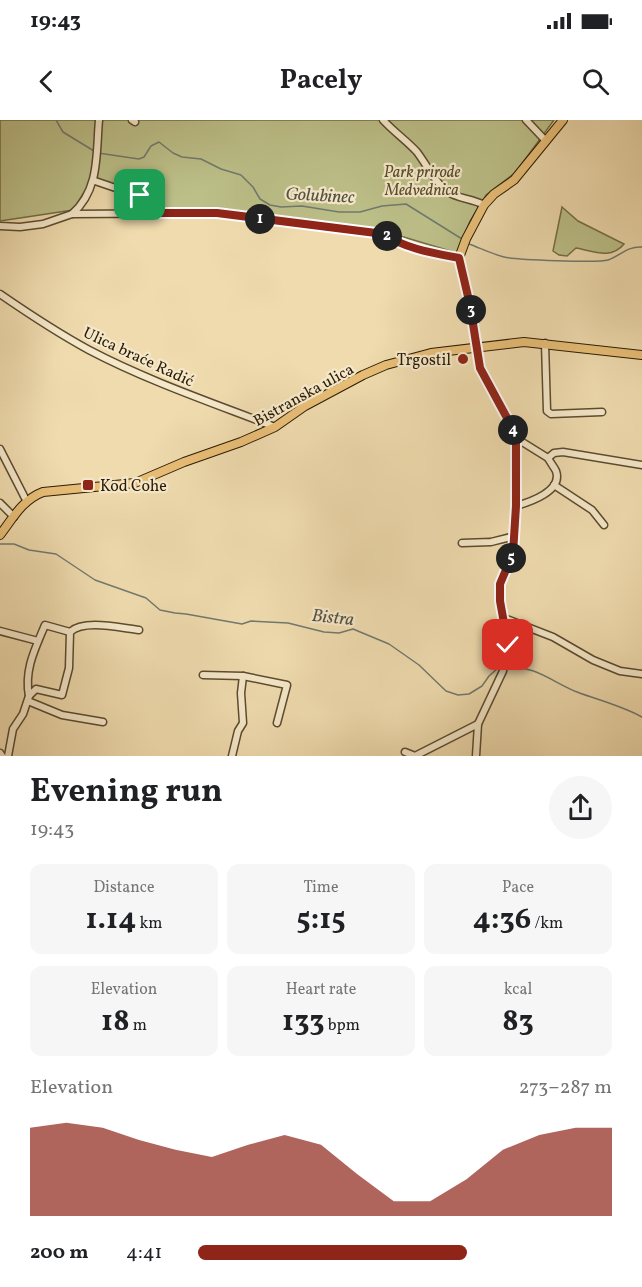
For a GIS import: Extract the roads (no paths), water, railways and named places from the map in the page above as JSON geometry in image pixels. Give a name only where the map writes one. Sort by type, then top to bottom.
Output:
[{"type":"main road","points":[[476,346],[470,305],[459,258],[465,241],[484,205],[494,194],[514,180],[563,120]]},
{"type":"main road","name":"Bistranska ulica","points":[[26,500],[42,492],[135,483],[275,427],[304,406],[339,386],[386,365],[431,353],[524,342],[642,355]]},
{"type":"main road","points":[[0,535],[26,500]]},
{"type":"street","points":[[0,226],[20,227],[43,224],[72,214],[81,207],[95,181],[99,120]]},
{"type":"street","points":[[383,120],[415,149],[446,191],[459,197],[473,199],[484,205]]},
{"type":"street","points":[[526,120],[545,140]]},
{"type":"street","points":[[95,181],[148,199],[159,213]]},
{"type":"street","points":[[72,214],[217,213],[384,234],[396,242],[416,249],[459,258]]},
{"type":"street","name":"Ulica braće Radić","points":[[0,294],[90,351],[204,400],[275,427]]},
{"type":"street","points":[[545,343],[547,411],[551,414],[603,412]]},
{"type":"street","points":[[476,346],[480,368],[513,429],[516,443],[515,536],[513,553],[500,584],[500,601],[508,645],[503,671],[478,724],[476,756]]},
{"type":"street","points":[[516,443],[519,440],[548,458],[556,471],[554,485],[539,498],[516,506]]},
{"type":"street","points":[[0,449],[26,500]]},
{"type":"street","points":[[548,458],[555,453],[563,452],[642,465]]},
{"type":"street","points":[[554,485],[592,510],[604,525]]},
{"type":"street","points":[[0,503],[14,517]]},
{"type":"street","points":[[462,543],[491,542],[515,536]]},
{"type":"street","points":[[504,618],[554,638],[620,671],[642,674]]},
{"type":"street","points":[[28,698],[26,682],[30,663],[45,625],[70,632],[86,624],[139,630]]},
{"type":"street","points":[[0,631],[38,641]]},
{"type":"street","points":[[8,756],[13,729],[23,714],[28,698],[36,689],[60,696],[63,690],[69,668],[70,632]]},
{"type":"street","points":[[203,675],[243,676],[287,685],[277,723]]},
{"type":"street","points":[[232,756],[238,731],[243,723],[241,693],[243,676]]},
{"type":"street","points":[[28,698],[62,715],[103,722]]},
{"type":"street","points":[[405,752],[415,756],[478,724]]},
{"type":"waterway","name":"Golubinec","points":[[56,120],[63,132],[94,151]]},
{"type":"waterway","name":"Golubinec","points":[[98,153],[139,159],[144,157],[151,146],[159,142],[182,157],[201,159],[221,169],[241,175],[253,187],[260,199],[270,205],[360,212],[382,206],[406,204],[462,239]]},
{"type":"waterway","name":"Golubinec","points":[[469,244],[504,257],[574,261],[608,260],[628,250],[642,247]]},
{"type":"waterway","name":"Bistra","points":[[0,544],[14,544],[29,550],[56,554],[95,580],[146,598],[160,610],[242,624],[251,621],[288,623],[324,632],[339,633],[353,629],[389,644],[419,665],[446,691],[458,695],[469,694],[482,686],[497,669],[502,669]]},
{"type":"waterway","name":"Bistra","points":[[507,668],[535,671],[577,692],[642,717]]},
{"type":"place","name":"Trgostil","points":[[463,359]]},
{"type":"place","name":"Kod Cohe","points":[[88,485]]},
{"type":"park label","name":"Park prirode Medvednica","points":[[422,180]]}]
